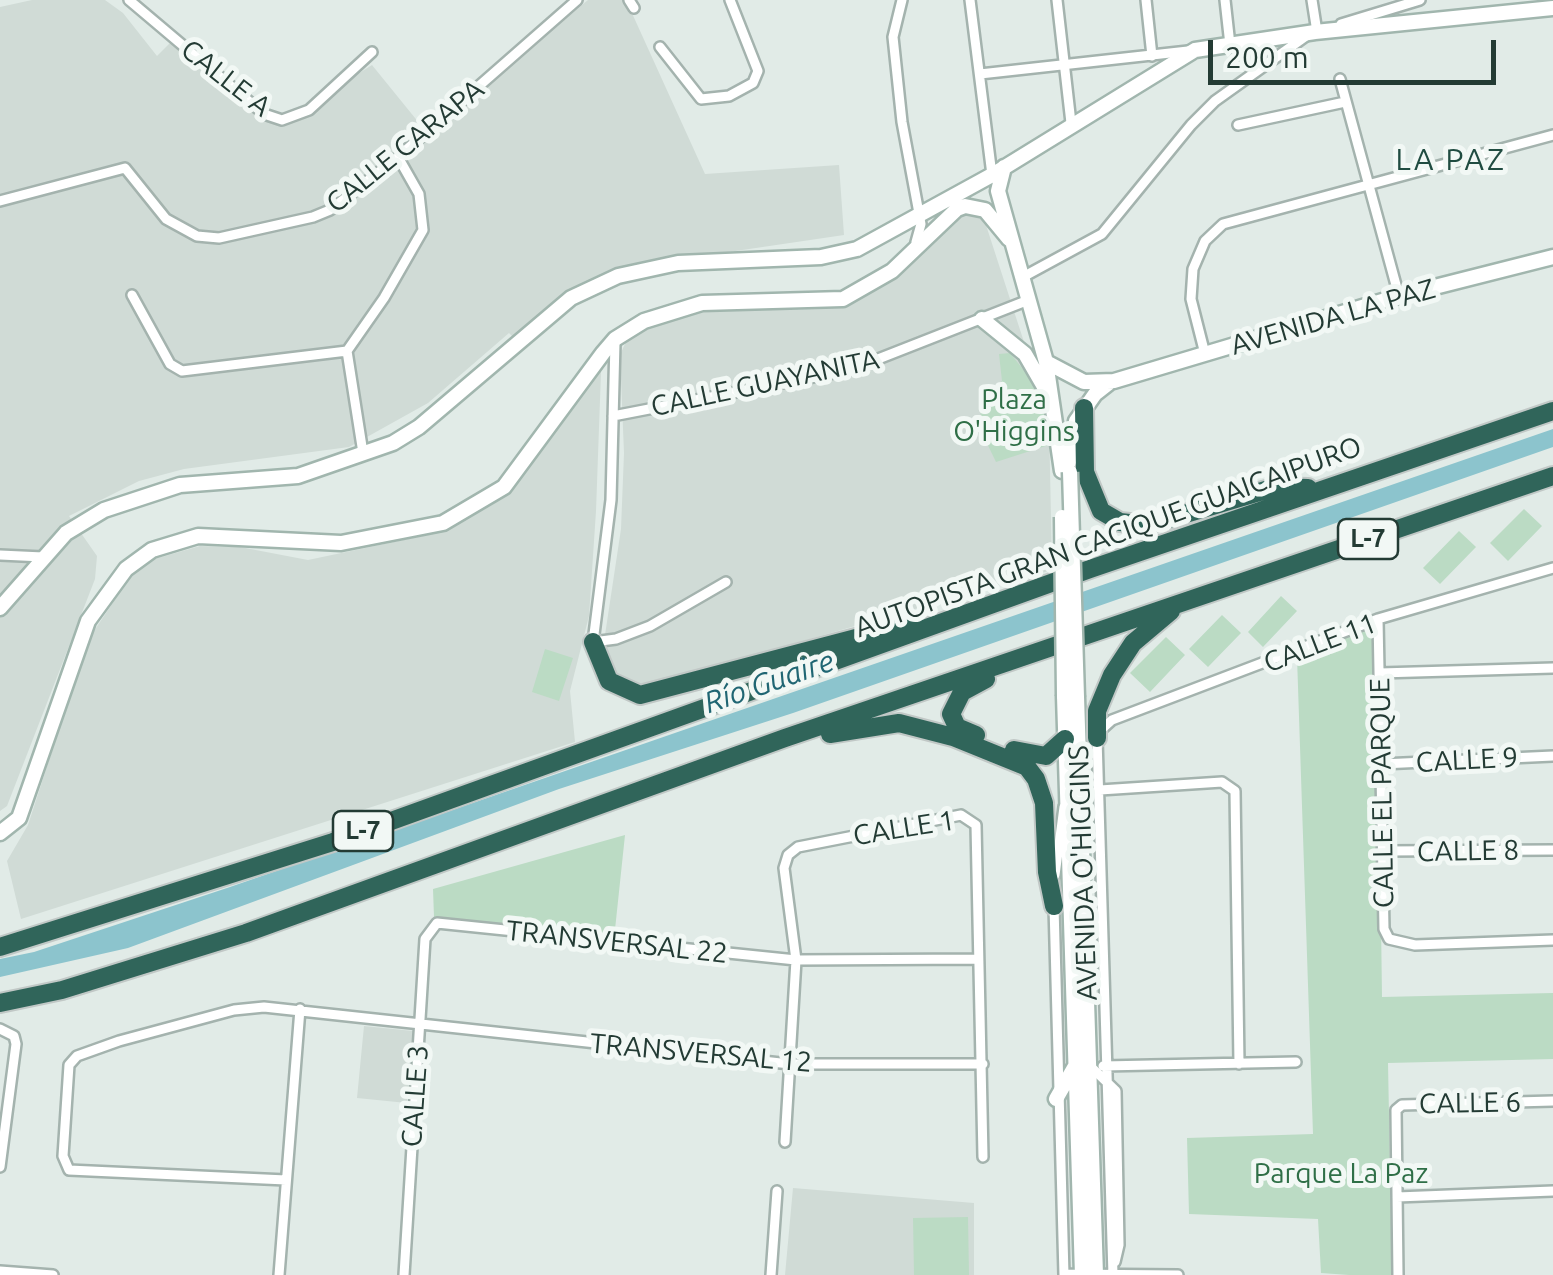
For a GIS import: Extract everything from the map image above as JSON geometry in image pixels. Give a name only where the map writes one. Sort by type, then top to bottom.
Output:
[{"type":"highway","points":[[1084,408],[1085,472],[1101,510],[1120,522],[1148,524],[1276,487],[1324,488]]},
{"type":"highway","name":"AUTOPISTA GRAN CACIQUE GUAICAIPURO","points":[[0,947],[334,842],[1324,488],[1553,411]]},
{"type":"highway","name":"L-7","points":[[0,1003],[62,990],[246,932],[785,738],[1553,476]]},
{"type":"highway","points":[[1097,738],[1097,711],[1120,661],[1140,636],[1182,601]]},
{"type":"highway","points":[[593,642],[609,681],[640,695],[894,628],[929,629]]},
{"type":"highway","points":[[1024,657],[962,692],[953,704],[952,722],[1033,756],[1054,753],[1065,739]]},
{"type":"highway","points":[[785,738],[814,738],[899,723],[953,737],[1027,767],[1036,779],[1044,803],[1047,872],[1054,906]]},
{"type":"main road","points":[[2,603],[66,533],[117,506],[180,485],[298,476],[419,428],[571,298],[632,271],[678,263],[821,257],[857,250],[998,171],[1196,50],[1312,33],[1553,8]]},
{"type":"main road","name":"AVENIDA O'HIGGINS","points":[[998,171],[997,185],[1009,239],[1046,362],[1066,471],[1082,1065],[1082,1275]]},
{"type":"main road","points":[[0,833],[20,818],[88,621],[126,569],[152,550],[182,538],[238,535],[341,543],[429,527],[472,510],[504,487],[615,339],[657,314],[689,306],[844,299],[908,257],[956,209],[965,206],[986,210],[1009,239]]},
{"type":"main road","name":"AVENIDA LA PAZ","points":[[1046,362],[1084,382],[1114,381],[1399,296],[1553,257]]},
{"type":"main road","points":[[982,319],[1025,354],[1056,412]]},
{"type":"main road","name":"AVENIDA LA PAZ","points":[[1084,408],[1114,381]]},
{"type":"main road","points":[[1066,471],[1071,435],[1084,408]]},
{"type":"main road","name":"AVENIDA O'HIGGINS","points":[[1071,696],[1065,739],[1096,1274]]},
{"type":"main road","points":[[1056,1099],[1082,1065]]},
{"type":"street","name":"CALLE A","points":[[130,0],[264,114],[282,120],[309,110],[372,52]]},
{"type":"street","name":"CALLE CARAPA","points":[[0,202],[125,168],[166,218],[198,236],[219,238],[330,210],[398,157],[577,0]]},
{"type":"street","points":[[660,47],[700,99],[729,96],[753,83],[758,70],[730,0]]},
{"type":"street","points":[[902,0],[893,37],[921,232],[908,257]]},
{"type":"street","points":[[970,0],[998,171]]},
{"type":"street","points":[[1057,0],[1071,123]]},
{"type":"street","points":[[1146,0],[1152,56]]},
{"type":"street","points":[[1225,0],[1230,45]]},
{"type":"street","points":[[1312,0],[1312,33]]},
{"type":"street","points":[[1020,278],[1102,234],[1191,125],[1215,102],[1271,66],[1312,33],[1420,0]]},
{"type":"street","points":[[980,74],[1196,50]]},
{"type":"street","points":[[1340,78],[1399,296]]},
{"type":"street","points":[[1238,125],[1345,102]]},
{"type":"street","points":[[1204,354],[1190,287],[1198,254],[1214,231],[1232,221],[1553,135]]},
{"type":"street","points":[[363,453],[346,351],[396,280],[422,230],[419,194],[398,157]]},
{"type":"street","points":[[132,295],[170,364],[182,370],[346,351]]},
{"type":"street","name":"CALLE GUAYANITA","points":[[614,416],[850,370],[1026,301]]},
{"type":"street","name":"CALLE GUAYANITA","points":[[593,642],[610,515],[615,339]]},
{"type":"street","points":[[0,555],[43,557]]},
{"type":"street","name":"CALLE 11","points":[[1097,738],[1112,720],[1378,619],[1553,568]]},
{"type":"street","points":[[593,642],[616,640],[650,626],[726,582]]},
{"type":"street","name":"CALLE EL PARQUE","points":[[1378,619],[1384,929],[1389,939],[1414,946],[1553,940]]},
{"type":"street","points":[[1380,673],[1553,668]]},
{"type":"street","name":"AVENIDA O'HIGGINS","points":[[1097,738],[1105,1080],[1116,1092],[1118,1158],[1120,1245],[1112,1275]]},
{"type":"street","name":"CALLE 9","points":[[1382,764],[1553,756]]},
{"type":"street","points":[[1100,790],[1222,782],[1235,791],[1239,1064]]},
{"type":"street","name":"AVENIDA O'HIGGINS","points":[[1064,1274],[1056,1099],[1054,906],[1060,819],[1070,790]]},
{"type":"street","name":"CALLE 1","points":[[785,1142],[796,960],[784,868],[788,856],[798,847],[961,816],[976,825],[983,1157]]},
{"type":"street","name":"CALLE 8","points":[[1384,851],[1553,850]]},
{"type":"street","name":"TRANSVERSAL 22","points":[[438,923],[796,960],[978,959]]},
{"type":"street","name":"CALLE 3","points":[[404,1275],[425,939],[429,928],[438,923]]},
{"type":"street","name":"TRANSVERSAL 12","points":[[286,1180],[69,1170],[64,1156],[67,1076],[77,1056],[234,1010],[300,1010],[790,1064],[983,1064]]},
{"type":"street","points":[[279,1275],[300,1010]]},
{"type":"street","points":[[0,1029],[14,1036],[16,1044],[0,1167]]},
{"type":"street","points":[[1082,1065],[1296,1062]]},
{"type":"street","points":[[1082,1065],[1105,1080]]},
{"type":"street","name":"CALLE 6","points":[[1397,1198],[1393,1117],[1402,1105],[1553,1101]]},
{"type":"street","points":[[1398,1275],[1397,1198],[1553,1191]]},
{"type":"street","points":[[771,1275],[778,1192]]},
{"type":"street","points":[[0,1271],[54,1275]]},
{"type":"street","points":[[1064,1274],[1178,1275]]},
{"type":"shaded area","points":[[32,0],[105,0],[123,13],[157,56],[175,38],[252,109],[285,120],[372,65],[428,134],[588,0],[626,0],[705,174],[839,165],[844,235],[627,267],[598,277],[515,339],[509,333],[428,403],[349,447],[184,469],[139,481],[69,516],[97,556],[95,579],[7,806],[0,811],[0,7]]},
{"type":"shaded area","points":[[963,211],[977,214],[985,222],[1049,419],[1052,570],[662,681],[635,684],[619,678],[609,662],[605,635],[621,529],[624,453],[620,355],[628,337],[682,311],[822,309],[844,304],[891,279]]},
{"type":"shaded area","points":[[593,370],[601,372],[596,511],[589,616],[570,691],[575,742],[21,919],[7,861],[28,825],[88,640],[130,577],[151,560],[200,546],[240,547],[308,560],[446,531],[495,503]]},
{"type":"shaded area","points":[[364,1026],[413,1031],[407,1103],[357,1098]]},
{"type":"shaded area","points":[[793,1188],[974,1203],[974,1275],[785,1275]]},
{"type":"green space","name":"Plaza O'Higgins","points":[[1010,353],[1043,394],[1052,444],[996,462],[981,431],[980,397],[1002,381],[999,354]]},
{"type":"green space","points":[[1524,509],[1542,526],[1508,561],[1490,543]]},
{"type":"green space","points":[[1459,531],[1476,547],[1440,584],[1423,568]]},
{"type":"green space","points":[[1281,596],[1297,611],[1263,647],[1248,632]]},
{"type":"green space","points":[[1222,615],[1241,633],[1208,667],[1189,649]]},
{"type":"green space","name":"Parque La Paz","points":[[1377,622],[1382,997],[1553,993],[1553,1059],[1388,1063],[1392,1275],[1349,1275],[1321,1273],[1318,1219],[1189,1214],[1187,1138],[1313,1134],[1297,657]]},
{"type":"green space","points":[[1166,637],[1185,655],[1150,692],[1130,673]]},
{"type":"green space","points":[[545,649],[573,658],[559,701],[532,692]]},
{"type":"green space","points":[[625,835],[614,939],[434,917],[433,889]]},
{"type":"green space","points":[[968,1217],[969,1275],[914,1275],[913,1218]]},
{"type":"water","points":[[1553,429],[1553,447],[793,713],[559,789],[128,948],[0,977],[0,959],[34,952],[230,887]]},
{"type":"district","name":"LA PAZ","points":[[1451,160]]},
{"type":"water label","name":"Río Guaire","points":[[769,682]]}]
